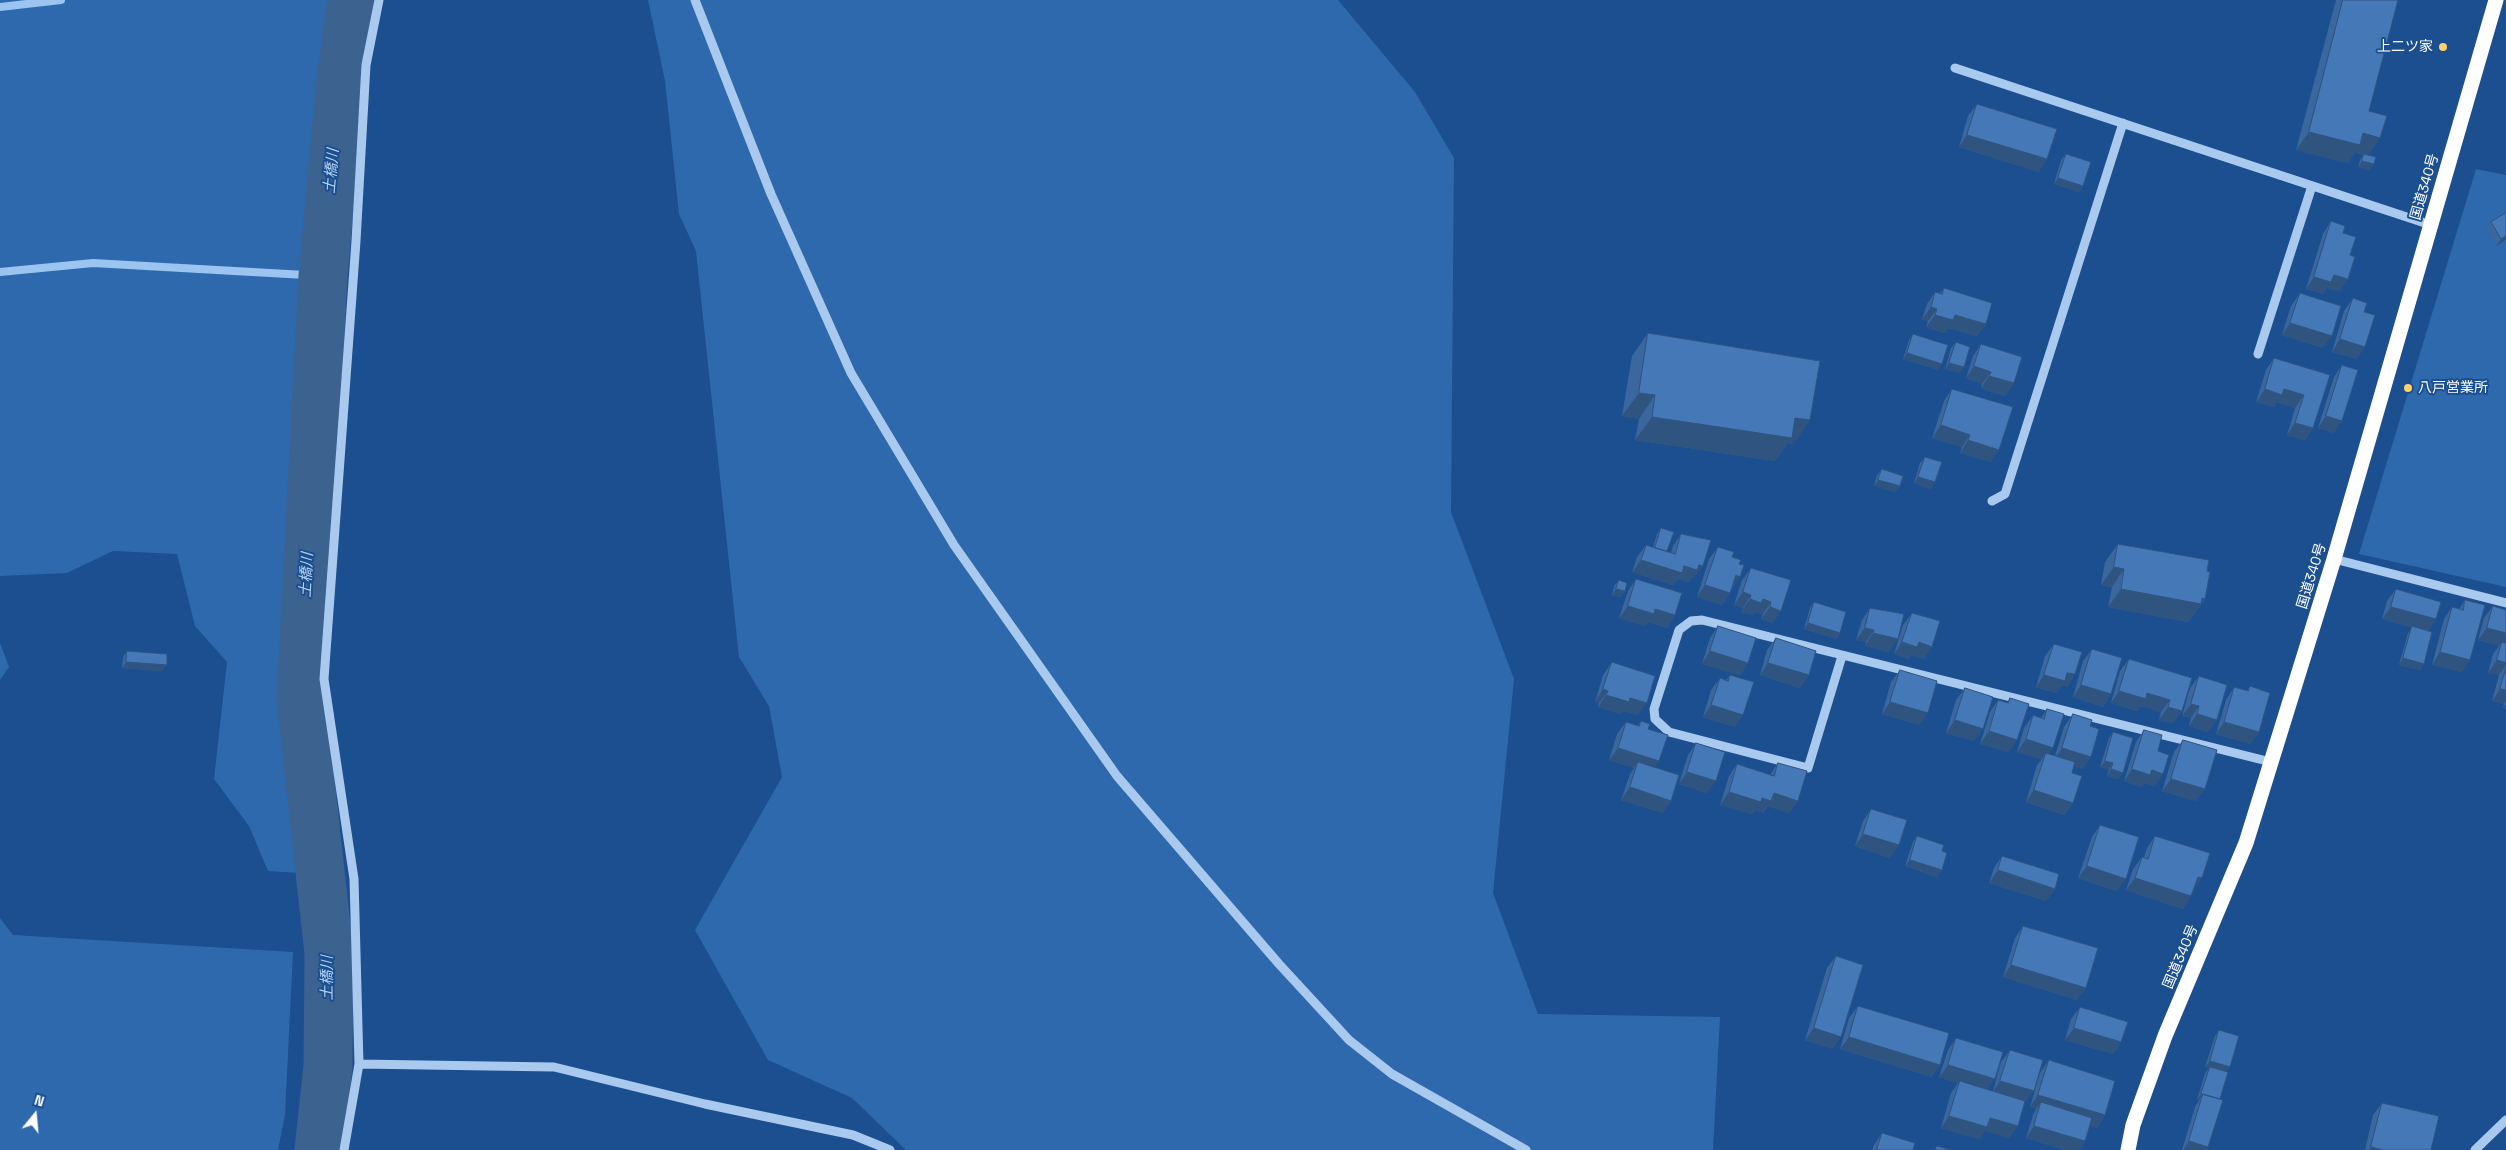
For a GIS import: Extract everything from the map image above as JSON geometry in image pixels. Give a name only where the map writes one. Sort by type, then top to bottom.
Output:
[{"type":"highway","name":"国道340号","points":[[2128,1150],[2133,1125],[2164,1036],[2246,844],[2334,559],[2496,0]]},
{"type":"street","points":[[344,1150],[359,1064],[354,879],[324,680],[356,241],[366,65],[379,0]]},
{"type":"street","points":[[695,0],[771,194],[851,374],[954,545],[1117,776],[1279,964],[1349,1040],[1392,1074],[1526,1150]]},
{"type":"street","points":[[1955,68],[2431,225]]},
{"type":"street","points":[[1992,501],[2005,494],[2122,123]]},
{"type":"street","points":[[2258,354],[2312,186]]},
{"type":"street","points":[[2334,559],[2506,603]]},
{"type":"street","points":[[1842,656],[1808,768],[1669,732],[1655,720],[1654,710],[1679,630],[1692,621],[1702,620],[2271,762]]},
{"type":"street","points":[[359,1064],[554,1067],[706,1104],[854,1135],[890,1150]]},
{"type":"street","points":[[2475,1150],[2506,1120]]},
{"type":"shaded area","points":[[0,0],[343,0],[311,253],[315,874],[268,871],[249,826],[214,779],[227,662],[195,626],[177,554],[113,551],[67,573],[0,576]]},
{"type":"shaded area","points":[[648,0],[1338,0],[1415,92],[1454,158],[1451,512],[1514,679],[1493,893],[1538,1014],[1720,1017],[1713,1150],[906,1150],[852,1098],[768,1060],[695,930],[782,777],[769,706],[739,657],[696,251],[679,214],[665,81]]},
{"type":"shaded area","points":[[2476,169],[2506,175],[2506,587],[2359,554]]},
{"type":"shaded area","points":[[0,643],[9,667],[0,680]]},
{"type":"shaded area","points":[[0,918],[13,935],[293,952],[285,1115],[278,1150],[0,1150]]},
{"type":"building","points":[[2343,0],[2398,0],[2369,111],[2387,116],[2380,138],[2363,133],[2360,145],[2309,132]]},
{"type":"building","points":[[1977,104],[2057,129],[2047,159],[1967,135]]},
{"type":"building","points":[[2066,154],[2091,162],[2083,186],[2058,178]]},
{"type":"building","points":[[2364,154],[2376,157],[2374,164],[2362,161]]},
{"type":"building","points":[[2506,213],[2506,236],[2501,239],[2491,222]]},
{"type":"building","points":[[2331,221],[2345,226],[2343,233],[2356,237],[2350,255],[2355,257],[2348,279],[2334,275],[2331,282],[2314,277]]},
{"type":"building","points":[[1944,288],[1992,303],[1986,324],[1955,315],[1953,320],[1935,315],[1937,309],[1931,307],[1935,292],[1942,294]]},
{"type":"building","points":[[2300,293],[2341,306],[2332,336],[2290,323]]},
{"type":"building","points":[[2353,298],[2367,303],[2364,312],[2375,315],[2365,347],[2340,339]]},
{"type":"building","points":[[1648,333],[1820,361],[1810,420],[1795,418],[1792,438],[1652,417],[1655,395],[1639,393]]},
{"type":"building","points":[[1913,334],[1948,345],[1942,364],[1907,353]]},
{"type":"building","points":[[1956,342],[1970,347],[1964,367],[1949,363]]},
{"type":"building","points":[[1981,344],[2022,357],[2014,383],[1989,376],[1991,372],[1974,366]]},
{"type":"building","points":[[2274,358],[2330,375],[2313,428],[2295,423],[2304,395],[2284,389],[2282,395],[2265,389]]},
{"type":"building","points":[[2342,365],[2358,370],[2342,421],[2326,416]]},
{"type":"building","points":[[1952,389],[2013,407],[1999,450],[1968,440],[1970,435],[1941,425]]},
{"type":"building","points":[[1925,457],[1942,462],[1935,482],[1918,477]]},
{"type":"building","points":[[1882,469],[1903,476],[1900,486],[1878,480]]},
{"type":"building","points":[[1661,528],[1674,532],[1667,551],[1655,548]]},
{"type":"building","points":[[1681,534],[1711,540],[1703,566],[1699,565],[1697,570],[1684,566],[1682,573],[1641,560],[1646,545],[1675,554]]},
{"type":"building","points":[[2118,544],[2209,560],[2207,571],[2210,572],[2205,599],[2202,598],[2201,604],[2121,589],[2124,569],[2114,567]]},
{"type":"building","points":[[1718,547],[1734,552],[1732,557],[1741,560],[1739,564],[1744,565],[1740,577],[1736,575],[1730,593],[1705,585]]},
{"type":"building","points":[[1751,568],[1791,580],[1781,611],[1770,607],[1771,602],[1763,599],[1761,603],[1750,599],[1751,595],[1743,592]]},
{"type":"building","points":[[1636,579],[1682,593],[1675,615],[1655,609],[1654,614],[1628,606]]},
{"type":"building","points":[[1619,580],[1627,583],[1625,591],[1616,589]]},
{"type":"building","points":[[2396,589],[2441,602],[2436,619],[2391,607]]},
{"type":"building","points":[[2465,600],[2485,605],[2470,660],[2440,652],[2452,607],[2463,610]]},
{"type":"building","points":[[1814,602],[1846,612],[1840,633],[1808,623]]},
{"type":"building","points":[[2493,606],[2506,610],[2506,633],[2487,628]]},
{"type":"building","points":[[1870,608],[1904,614],[1898,639],[1873,633],[1874,630],[1865,628]]},
{"type":"building","points":[[1912,613],[1940,621],[1932,647],[1919,642],[1917,647],[1902,642]]},
{"type":"building","points":[[1718,626],[1756,638],[1748,663],[1710,651]]},
{"type":"building","points":[[2412,626],[2432,632],[2424,664],[2403,658]]},
{"type":"building","points":[[1776,638],[1816,651],[1809,675],[1768,663]]},
{"type":"building","points":[[2502,642],[2506,643],[2506,663],[2497,660]]},
{"type":"building","points":[[2054,644],[2082,652],[2075,674],[2067,673],[2065,681],[2044,675]]},
{"type":"building","points":[[2092,649],[2122,658],[2111,694],[2081,685]]},
{"type":"building","points":[[127,651],[167,654],[167,665],[126,662]]},
{"type":"building","points":[[2129,659],[2192,678],[2182,711],[2168,707],[2170,700],[2147,693],[2146,699],[2119,691]]},
{"type":"building","points":[[1612,662],[1655,676],[1647,703],[1630,698],[1629,702],[1606,695],[1608,691],[1603,689]]},
{"type":"building","points":[[2506,668],[2506,690],[2500,689]]},
{"type":"building","points":[[1900,670],[1937,681],[1928,713],[1890,702]]},
{"type":"building","points":[[1730,675],[1754,682],[1743,715],[1711,705],[1720,678],[1728,681]]},
{"type":"building","points":[[2199,676],[2227,685],[2217,720],[2197,714],[2199,706],[2191,704]]},
{"type":"building","points":[[2250,686],[2270,693],[2259,732],[2224,722],[2234,687],[2248,691]]},
{"type":"building","points":[[1965,688],[1993,697],[1983,729],[1955,720]]},
{"type":"building","points":[[2010,698],[2029,704],[2017,740],[1989,731],[1998,700],[2008,703]]},
{"type":"building","points":[[2047,709],[2064,714],[2053,748],[2026,739],[2033,715],[2044,719]]},
{"type":"building","points":[[2073,714],[2092,720],[2090,726],[2099,729],[2091,757],[2062,748]]},
{"type":"building","points":[[1641,721],[1650,724],[1648,729],[1668,735],[1659,761],[1618,748],[1626,722],[1639,726]]},
{"type":"building","points":[[2144,730],[2162,735],[2158,751],[2169,755],[2163,774],[2152,770],[2150,775],[2132,769]]},
{"type":"building","points":[[2113,732],[2133,738],[2123,773],[2111,769],[2113,763],[2105,761]]},
{"type":"building","points":[[2183,740],[2217,750],[2205,789],[2171,779]]},
{"type":"building","points":[[1696,743],[1725,752],[1716,781],[1687,772]]},
{"type":"building","points":[[2046,753],[2075,762],[2072,773],[2082,776],[2073,803],[2034,790]]},
{"type":"building","points":[[1638,762],[1679,775],[1671,801],[1630,787]]},
{"type":"building","points":[[1778,763],[1807,771],[1798,801],[1774,793],[1771,801],[1762,798],[1761,802],[1729,792],[1737,764],[1774,776]]},
{"type":"building","points":[[1871,809],[1907,820],[1899,845],[1863,834]]},
{"type":"building","points":[[2100,825],[2139,837],[2126,879],[2087,866]]},
{"type":"building","points":[[1917,836],[1944,845],[1942,851],[1947,853],[1942,870],[1910,860]]},
{"type":"building","points":[[2155,836],[2210,853],[2202,878],[2198,877],[2191,896],[2135,878],[2142,857],[2148,859]]},
{"type":"building","points":[[2002,856],[2059,874],[2055,889],[1998,870]]},
{"type":"building","points":[[2023,926],[2098,948],[2086,988],[2011,965]]},
{"type":"building","points":[[1836,956],[1863,965],[1841,1037],[1814,1028]]},
{"type":"building","points":[[1858,1006],[1949,1033],[1940,1065],[1849,1037]]},
{"type":"building","points":[[2080,1007],[2128,1022],[2121,1042],[2074,1028]]},
{"type":"building","points":[[2219,1030],[2239,1036],[2230,1067],[2210,1061]]},
{"type":"building","points":[[1956,1038],[2003,1052],[1995,1079],[1948,1065]]},
{"type":"building","points":[[2010,1050],[2043,1060],[2034,1091],[2000,1081]]},
{"type":"building","points":[[2049,1060],[2115,1081],[2105,1115],[2038,1095]]},
{"type":"building","points":[[2210,1067],[2228,1072],[2220,1099],[2201,1094]]},
{"type":"building","points":[[1960,1081],[2025,1101],[2018,1126],[1990,1118],[1987,1127],[1949,1116]]},
{"type":"building","points":[[2203,1094],[2223,1100],[2208,1147],[2189,1141]]},
{"type":"building","points":[[2041,1102],[2092,1118],[2085,1141],[2034,1126]]},
{"type":"building","points":[[2382,1103],[2439,1116],[2431,1150],[2383,1150],[2371,1147]]},
{"type":"building","points":[[1882,1133],[1915,1143],[1913,1150],[1877,1150]]},
{"type":"building","points":[[1937,1146],[1952,1150],[1935,1150]]},
{"type":"waterway","points":[[0,7],[61,0]]},
{"type":"waterway","name":"土橋川","points":[[319,1150],[328,1066],[329,953],[301,699],[323,276],[341,78],[352,0]]},
{"type":"waterway","points":[[0,272],[93,263],[323,276]]},
{"type":"place","name":"上二ツ家","points":[[2443,47]]},
{"type":"place","name":"八戸営業所","points":[[2408,388]]}]
